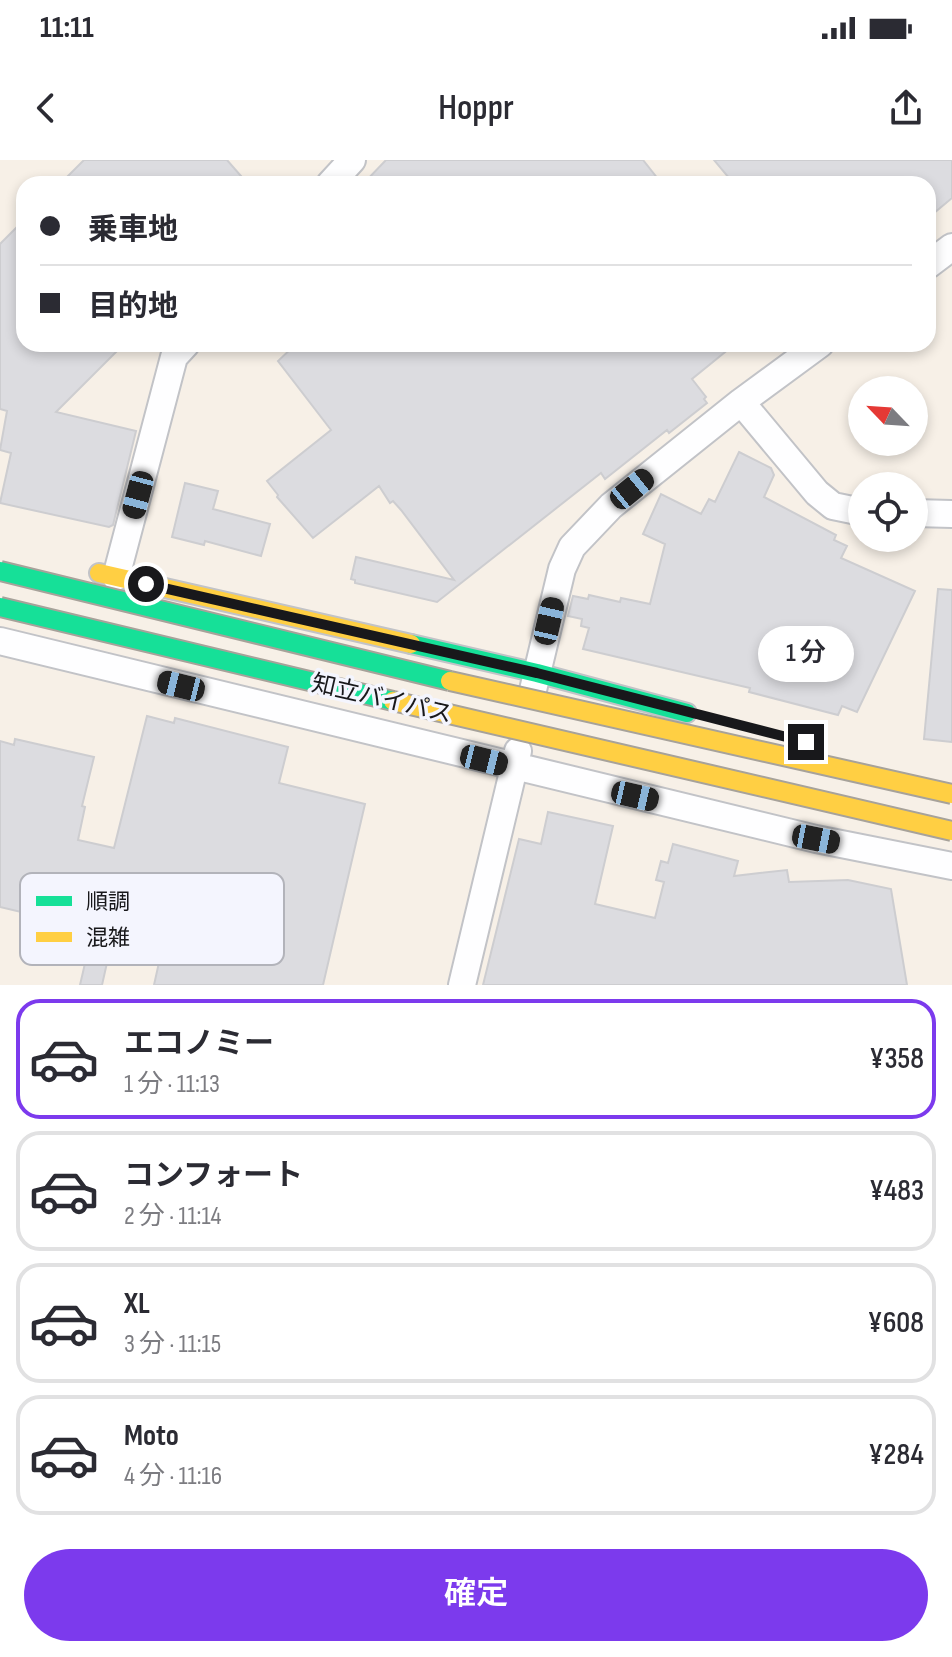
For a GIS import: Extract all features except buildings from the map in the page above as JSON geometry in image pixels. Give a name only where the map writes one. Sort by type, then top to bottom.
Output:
[{"type":"main road","points":[[87,570],[537,673],[706,718]]},
{"type":"main road","name":"知立バイパス","points":[[0,571],[463,684],[952,794]]},
{"type":"main road","name":"知立バイパス","points":[[0,607],[952,831]]},
{"type":"street","points":[[337,176],[352,160]]},
{"type":"street","points":[[116,577],[174,357],[179,352]]},
{"type":"street","points":[[462,985],[562,569],[572,547],[611,506],[809,352]]},
{"type":"street","points":[[741,402],[817,493],[833,506],[848,509]]},
{"type":"street","points":[[928,513],[952,514]]},
{"type":"street","points":[[0,641],[816,839],[952,866]]},
{"type":"shaded area","points":[[0,160],[952,160],[952,985],[0,985]]},
{"type":"traffic: fast","points":[[0,571],[450,681]]},
{"type":"traffic: fast","points":[[0,607],[393,701]]},
{"type":"traffic: fast","points":[[411,644],[537,673],[687,713]]},
{"type":"traffic: slow","points":[[99,573],[411,644]]},
{"type":"traffic: slow","points":[[450,681],[952,794]]},
{"type":"traffic: slow","points":[[393,701],[952,831]]},
{"type":"route","points":[[146,584],[537,673],[806,742]]}]
